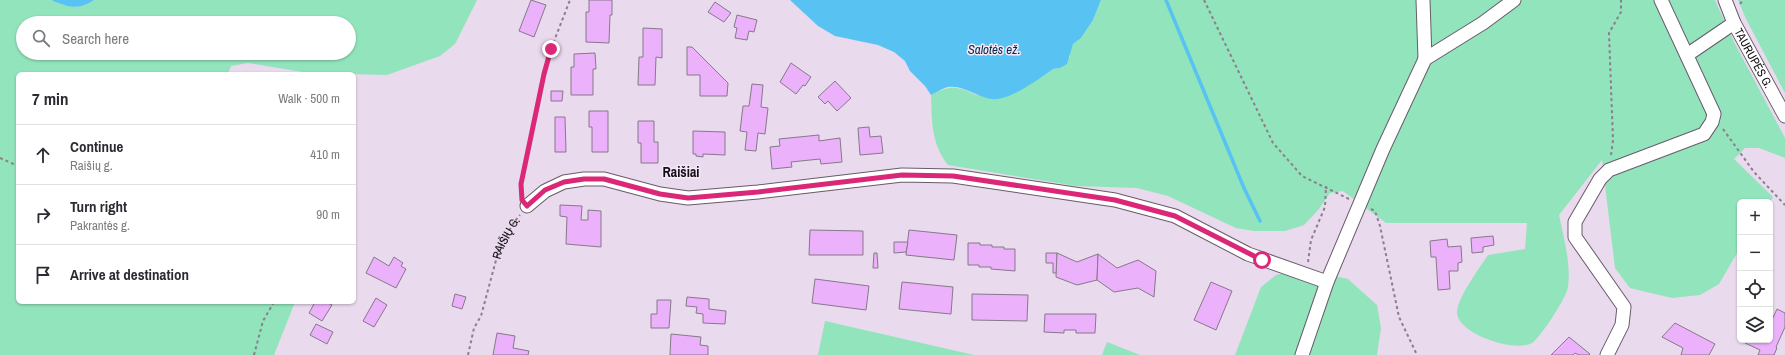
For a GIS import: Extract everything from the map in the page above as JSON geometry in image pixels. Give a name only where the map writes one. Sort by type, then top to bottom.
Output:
[{"type":"street","points":[[1302,355],[1328,282],[1383,148],[1425,59],[1423,0]]},
{"type":"street","points":[[1425,59],[1483,24],[1514,0]]},
{"type":"street","points":[[1607,355],[1622,326],[1624,307],[1575,237],[1575,222],[1600,179],[1609,170],[1704,134],[1712,122],[1714,114],[1660,0]]},
{"type":"street","name":"TAURUPĖS G.","points":[[1725,0],[1734,23],[1785,116]]},
{"type":"street","points":[[1687,55],[1734,23]]},
{"type":"street","name":"RAIŠIŲ G.","points":[[527,206],[545,190],[564,182],[584,179],[604,179],[660,194],[688,198],[758,192],[902,175],[953,176],[1115,200],[1175,216],[1248,254],[1328,282]]},
{"type":"path","points":[[527,206],[522,200],[521,184],[544,74],[551,49],[570,0]]},
{"type":"path","points":[[1204,0],[1273,143],[1302,176],[1326,186],[1360,205],[1375,211],[1380,226],[1399,317],[1417,355]]},
{"type":"path","points":[[1609,170],[1613,140],[1609,33],[1622,12],[1621,0]]},
{"type":"path","points":[[1714,114],[1730,140],[1754,172],[1785,205]]},
{"type":"path","points":[[0,158],[16,165]]},
{"type":"path","points":[[1306,275],[1311,240],[1325,207],[1326,186]]},
{"type":"path","name":"RAIŠIŲ G.","points":[[468,355],[474,328],[481,316],[499,249],[514,222],[527,206]]},
{"type":"path","points":[[254,355],[263,321],[273,304]]},
{"type":"green space","points":[[0,0],[50,0],[76,7],[94,0],[477,0],[455,44],[440,56],[387,75],[356,74],[356,72],[303,72],[248,63],[231,66],[229,72],[16,72],[16,304],[294,304],[274,355],[0,355]]},
{"type":"green space","points":[[1101,0],[1715,0],[1734,42],[1785,138],[1785,158],[1759,148],[1745,148],[1734,159],[1773,197],[1772,199],[1737,199],[1737,253],[1719,284],[1700,295],[1672,298],[1630,288],[1615,268],[1602,160],[1559,215],[1569,269],[1568,287],[1563,299],[1547,326],[1532,343],[1513,345],[1501,343],[1488,340],[1467,328],[1460,321],[1457,313],[1458,307],[1460,300],[1469,284],[1488,255],[1525,249],[1527,223],[1386,223],[1343,191],[1330,193],[1319,209],[1304,225],[1285,231],[1254,231],[1236,228],[1168,196],[1137,188],[1076,186],[948,165],[942,157],[935,140],[932,123],[931,95],[948,88],[958,88],[976,95],[1060,68],[1070,57],[1070,50],[1073,44],[1081,38],[1093,20]]},
{"type":"green space","points":[[1738,0],[1785,0],[1785,93],[1746,19]]},
{"type":"green space","points":[[1302,269],[1348,279],[1377,305],[1381,328],[1377,355],[1235,355],[1261,287],[1276,275]]},
{"type":"green space","points":[[825,321],[974,355],[818,355]]},
{"type":"green space","points":[[1107,342],[1140,355],[1102,355]]},
{"type":"water","points":[[51,0],[94,0],[83,6],[73,7]]},
{"type":"water","name":"Salotės ež.","points":[[790,0],[1101,0],[1093,20],[1081,38],[1073,44],[1067,64],[1060,68],[1053,69],[1020,91],[998,99],[992,99],[954,87],[941,89],[931,95],[925,86],[910,71],[905,61],[894,52],[878,45],[835,36],[818,26]]},
{"type":"building","points":[[531,0],[546,5],[534,37],[519,31]]},
{"type":"building","points":[[589,0],[612,0],[609,43],[586,42],[586,12],[589,12]]},
{"type":"building","points":[[715,2],[731,13],[724,22],[708,12]]},
{"type":"building","points":[[737,15],[757,20],[754,32],[749,31],[747,40],[735,38],[737,28],[734,27]]},
{"type":"building","points":[[643,28],[662,29],[662,58],[656,57],[655,85],[638,85],[639,57],[643,57]]},
{"type":"building","points":[[687,47],[692,47],[728,83],[727,96],[700,96],[700,75],[687,75]]},
{"type":"building","points":[[595,53],[596,69],[593,69],[593,95],[571,95],[571,67],[574,67],[574,54]]},
{"type":"building","points":[[791,63],[811,77],[805,86],[803,85],[796,94],[780,82]]},
{"type":"building","points":[[835,81],[851,98],[837,111],[828,101],[825,104],[818,97]]},
{"type":"building","points":[[752,84],[763,85],[761,107],[768,108],[765,134],[758,133],[756,151],[745,150],[747,132],[740,131],[743,106],[749,106]]},
{"type":"building","points":[[551,91],[563,91],[562,101],[551,101]]},
{"type":"building","points":[[589,111],[608,111],[608,152],[592,152],[592,127],[589,127]]},
{"type":"building","points":[[555,117],[565,117],[566,152],[555,152]]},
{"type":"building","points":[[638,121],[654,121],[654,142],[658,142],[658,163],[641,163],[641,143],[638,143]]},
{"type":"building","points":[[869,127],[870,137],[881,136],[883,153],[860,155],[858,128]]},
{"type":"building","points":[[693,131],[725,132],[725,155],[703,154],[703,157],[693,154]]},
{"type":"building","points":[[819,135],[819,141],[840,138],[842,162],[821,164],[820,159],[791,162],[792,167],[772,169],[770,147],[780,146],[779,139]]},
{"type":"building","points":[[560,205],[582,206],[581,220],[588,220],[588,210],[601,211],[601,247],[566,244],[567,217],[560,216]]},
{"type":"building","points":[[810,230],[863,231],[863,255],[809,255]]},
{"type":"building","points":[[909,230],[957,235],[954,260],[906,255]]},
{"type":"building","points":[[1493,236],[1494,245],[1483,247],[1483,252],[1472,253],[1471,238]]},
{"type":"building","points":[[1447,239],[1448,247],[1461,246],[1462,262],[1458,263],[1458,271],[1449,271],[1450,289],[1438,290],[1436,257],[1431,257],[1430,241]]},
{"type":"building","points":[[894,242],[908,242],[906,252],[894,253]]},
{"type":"building","points":[[968,243],[980,243],[980,245],[992,245],[992,247],[1015,249],[1015,271],[991,269],[991,267],[979,267],[979,265],[968,265]]},
{"type":"building","points":[[874,253],[877,253],[878,268],[873,268]]},
{"type":"building","points":[[1046,253],[1057,253],[1057,273],[1053,273],[1053,263],[1046,263]]},
{"type":"building","points":[[1057,253],[1077,262],[1098,254],[1097,280],[1077,285],[1056,277]]},
{"type":"building","points":[[1098,254],[1117,268],[1138,260],[1156,271],[1154,297],[1138,288],[1114,292],[1097,280]]},
{"type":"building","points":[[374,257],[389,266],[394,257],[403,263],[401,266],[406,269],[396,288],[366,273]]},
{"type":"building","points":[[815,279],[869,286],[866,310],[812,303]]},
{"type":"building","points":[[902,282],[953,287],[951,314],[899,309]]},
{"type":"building","points":[[1211,282],[1232,291],[1216,330],[1194,320]]},
{"type":"building","points":[[455,294],[466,297],[462,309],[452,306]]},
{"type":"building","points":[[972,294],[1028,295],[1027,321],[972,320]]},
{"type":"building","points":[[687,297],[709,299],[709,309],[726,311],[725,324],[703,323],[703,314],[696,313],[697,307],[686,306]]},
{"type":"building","points":[[376,298],[387,305],[374,327],[363,321]]},
{"type":"building","points":[[657,300],[671,300],[669,328],[651,328],[651,314],[657,314]]},
{"type":"building","points":[[314,304],[332,305],[322,321],[309,313]]},
{"type":"building","points":[[1777,309],[1785,313],[1785,327],[1776,347],[1777,348],[1774,355],[1758,355],[1760,350],[1745,343],[1773,343],[1773,318]]},
{"type":"building","points":[[1045,314],[1096,314],[1095,333],[1076,333],[1076,330],[1064,330],[1064,333],[1044,332]]},
{"type":"building","points":[[1675,323],[1715,344],[1709,355],[1681,355],[1683,348],[1662,337]]},
{"type":"building","points":[[316,324],[333,332],[327,344],[310,335]]},
{"type":"building","points":[[497,333],[515,336],[513,348],[529,351],[528,355],[493,355]]},
{"type":"building","points":[[671,334],[701,337],[700,345],[708,346],[708,355],[670,355]]},
{"type":"building","points":[[1569,337],[1590,354],[1579,355],[1575,353],[1573,355],[1551,355]]},
{"type":"waterway","points":[[1166,0],[1244,188],[1260,221]]},
{"type":"district","name":"Raišiai","points":[[681,172]]},
{"type":"route","points":[[551,49],[544,74],[521,184],[520,194],[522,200],[527,206],[545,190],[564,182],[584,179],[604,179],[660,194],[688,198],[758,192],[902,175],[953,176],[1115,200],[1175,216],[1262,260]]}]
